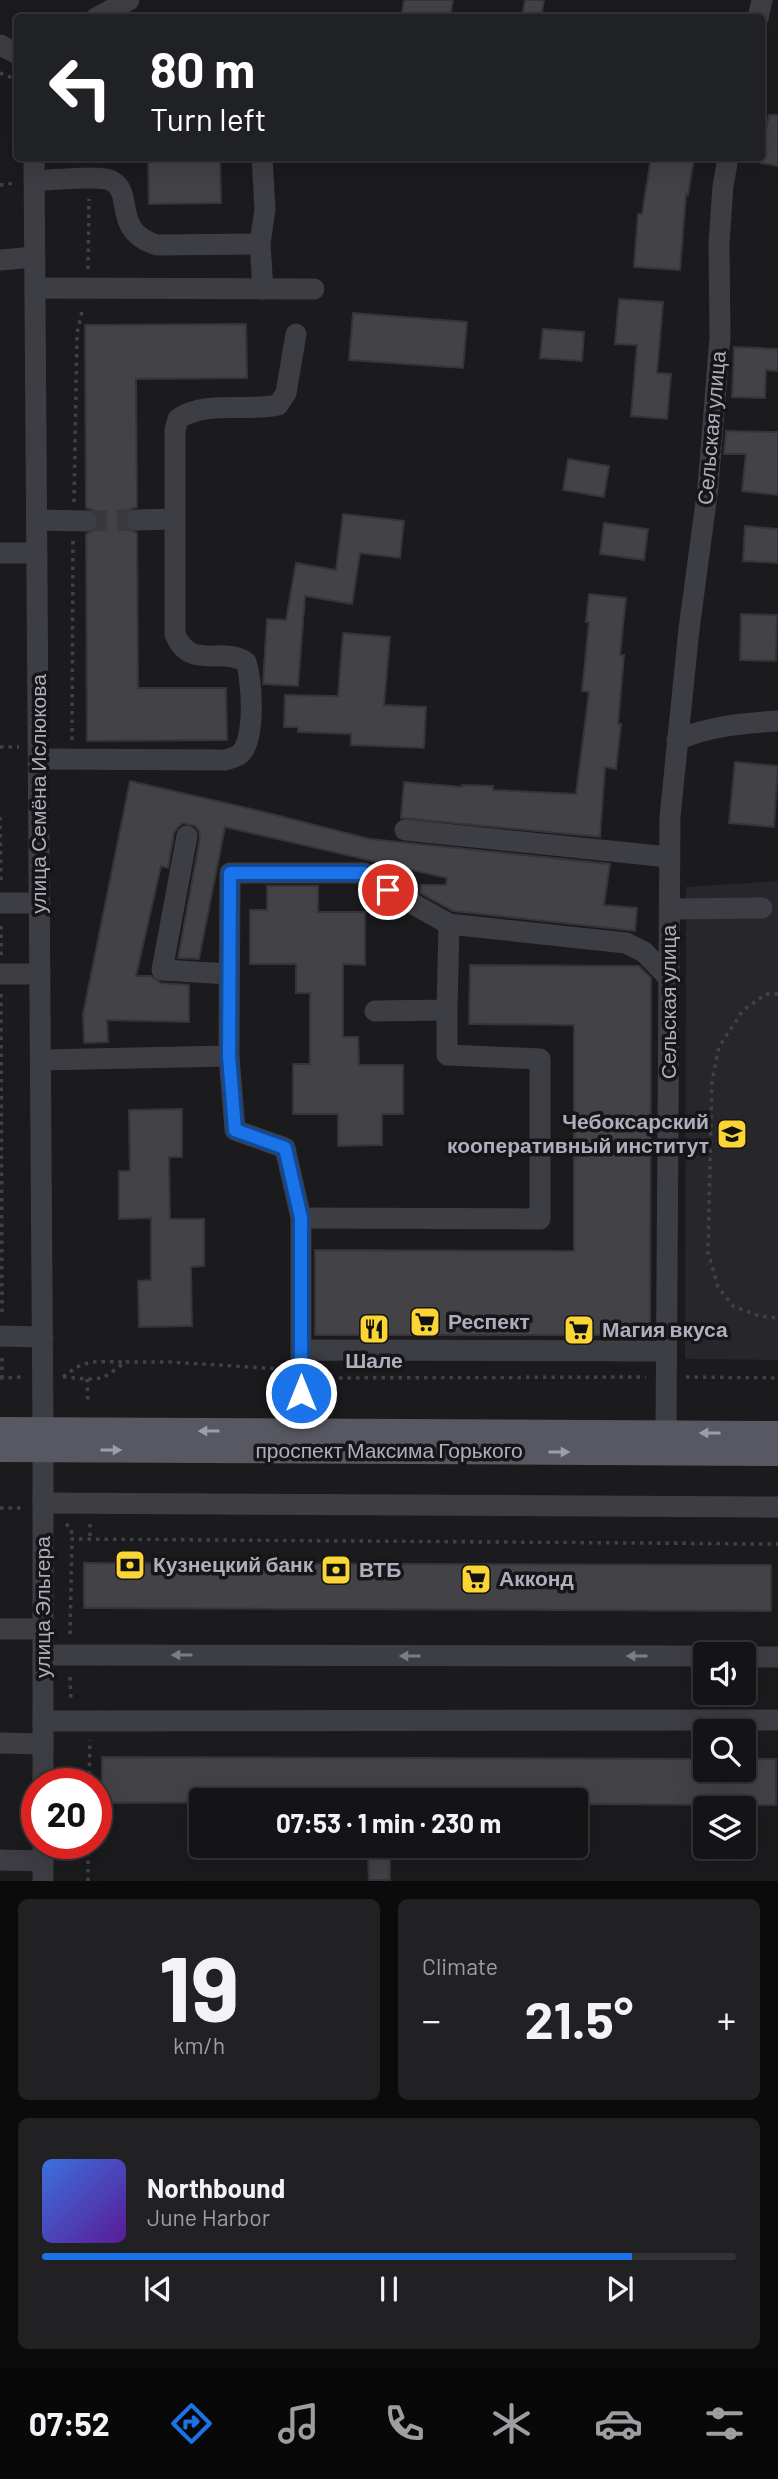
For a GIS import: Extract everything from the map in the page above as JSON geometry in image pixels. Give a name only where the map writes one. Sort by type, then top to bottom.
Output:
[{"type":"main road","name":"проспект Максима Горького","points":[[0,1430],[43,1439],[666,1443],[778,1434]]},
{"type":"main road","name":"проспект Максима Горького","points":[[0,1449],[43,1439],[302,1431],[666,1443],[778,1453]]},
{"type":"street","points":[[103,14],[129,0]]},
{"type":"street","name":"улица Семёна Ислюкова","points":[[34,161],[43,1439]]},
{"type":"street","points":[[262,161],[265,209],[260,244],[263,289]]},
{"type":"street","name":"Сельская улица","points":[[666,1443],[670,817],[689,629],[708,487],[720,337],[721,220],[727,161]]},
{"type":"street","points":[[34,181],[103,178],[114,182],[120,191],[125,216],[132,231],[143,240],[157,245],[260,244]]},
{"type":"street","points":[[0,260],[35,257]]},
{"type":"street","points":[[35,288],[314,289]]},
{"type":"street","points":[[38,759],[225,760],[240,754],[247,743],[251,728],[249,672],[246,662],[237,656],[195,655],[181,648],[176,634],[176,430],[178,419],[188,412],[203,409],[260,409],[278,405],[286,393],[296,334]]},
{"type":"street","points":[[137,520],[175,519]]},
{"type":"street","points":[[37,520],[80,521]]},
{"type":"street","points":[[0,554],[37,554]]},
{"type":"street","points":[[677,740],[697,731],[778,721]]},
{"type":"street","points":[[405,830],[670,857]]},
{"type":"street","points":[[187,836],[162,970],[229,974]]},
{"type":"street","points":[[302,1431],[296,1360],[301,1218],[285,1148],[235,1130],[229,1056],[230,873],[364,873],[449,925],[626,943],[644,952],[669,978]]},
{"type":"street","points":[[1,903],[40,903]]},
{"type":"street","points":[[670,909],[762,908]]},
{"type":"street","points":[[301,1218],[540,1219],[540,1059],[447,1055],[449,925]]},
{"type":"street","points":[[0,974],[40,974]]},
{"type":"street","points":[[375,1011],[447,1010]]},
{"type":"street","points":[[41,1060],[229,1056]]},
{"type":"street","points":[[1,1336],[43,1337]]},
{"type":"street","points":[[296,1360],[666,1351]]},
{"type":"street","name":"улица Эльгера","points":[[43,1439],[38,1505],[43,1629],[43,1768]]},
{"type":"street","points":[[38,1505],[778,1507]]},
{"type":"street","points":[[0,1629],[43,1629]]},
{"type":"street","points":[[43,1655],[693,1656]]},
{"type":"street","points":[[756,1657],[778,1657]]},
{"type":"street","points":[[43,1721],[778,1720]]},
{"type":"street","points":[[0,1743],[43,1744]]},
{"type":"street","points":[[0,1860],[43,1861]]},
{"type":"path","points":[[73,759],[80,521],[77,333],[88,288],[89,179]]},
{"type":"path","points":[[0,817],[1,1378],[30,1377]]},
{"type":"path","points":[[778,994],[766,994],[743,1010],[719,1047],[712,1081],[708,1252],[718,1287],[733,1306],[759,1316],[778,1318]]},
{"type":"path","points":[[63,1377],[77,1365],[87,1362],[296,1360]]},
{"type":"path","points":[[54,1377],[87,1380],[103,1378],[126,1362]]},
{"type":"path","points":[[311,1378],[657,1377]]},
{"type":"path","points":[[676,1377],[778,1378]]},
{"type":"path","points":[[87,1380],[88,1405]]},
{"type":"path","points":[[0,1508],[38,1505]]},
{"type":"path","points":[[59,1518],[71,1528],[70,1635]]},
{"type":"path","points":[[72,1539],[778,1544]]},
{"type":"path","points":[[70,1670],[71,1703]]},
{"type":"path","points":[[89,1768],[90,1735]]},
{"type":"path","points":[[88,1859],[88,1881]]},
{"type":"shaded area","name":"Чебоксарский кооперативный институт","points":[[778,881],[778,1360],[685,1359],[686,887]]},
{"type":"building","points":[[404,0],[453,0],[451,14],[402,14]]},
{"type":"building","points":[[525,0],[544,0],[542,14],[523,14]]},
{"type":"building","points":[[769,115],[778,115],[778,166],[760,163],[765,161],[765,136]]},
{"type":"building","points":[[148,161],[220,161],[221,203],[149,204]]},
{"type":"building","points":[[651,161],[694,161],[688,195],[686,194],[680,270],[634,267],[638,214],[642,214]]},
{"type":"building","points":[[619,299],[663,302],[657,373],[671,374],[667,419],[631,416],[637,345],[615,344]]},
{"type":"building","points":[[353,313],[467,322],[463,368],[349,360]]},
{"type":"building","points":[[246,324],[247,378],[136,379],[137,507],[130,509],[124,520],[126,527],[137,533],[138,688],[226,688],[227,740],[87,741],[86,534],[97,528],[99,521],[93,510],[86,508],[85,325]]},
{"type":"building","points":[[543,329],[584,332],[582,361],[540,358]]},
{"type":"building","points":[[734,347],[778,349],[778,371],[766,370],[765,398],[732,397]]},
{"type":"building","points":[[726,431],[778,432],[778,495],[742,491],[746,454],[724,454]]},
{"type":"building","points":[[568,459],[609,466],[604,497],[563,490]]},
{"type":"building","points":[[343,514],[404,521],[400,558],[360,553],[352,604],[305,596],[298,686],[263,684],[267,619],[286,620],[296,563],[336,570]]},
{"type":"building","points":[[604,523],[648,529],[644,560],[600,554]]},
{"type":"building","points":[[745,526],[778,529],[778,563],[743,561]]},
{"type":"building","points":[[589,594],[626,598],[620,655],[624,655],[618,724],[621,724],[616,769],[605,767],[600,837],[401,818],[404,782],[462,787],[493,786],[493,790],[576,794],[589,692],[582,691]]},
{"type":"building","points":[[741,614],[777,615],[776,661],[740,660]]},
{"type":"building","points":[[343,633],[390,637],[384,705],[426,707],[424,748],[351,745],[351,734],[298,732],[298,727],[284,727],[285,695],[338,696]]},
{"type":"building","points":[[735,762],[778,766],[774,827],[729,823]]},
{"type":"building","points":[[130,781],[370,839],[610,864],[604,905],[637,908],[635,931],[453,911],[420,893],[421,885],[446,885],[447,878],[225,827],[199,959],[178,958],[200,838],[195,826],[183,823],[174,833],[168,868],[161,866],[136,976],[151,976],[161,983],[189,985],[189,1022],[107,1020],[108,1042],[84,1043],[83,1014]]},
{"type":"building","points":[[267,886],[318,886],[318,912],[365,912],[365,965],[343,964],[343,1037],[358,1037],[359,1065],[403,1065],[403,1114],[382,1114],[382,1145],[338,1146],[338,1114],[293,1114],[293,1064],[310,1064],[310,993],[296,993],[296,964],[250,964],[250,910],[267,910]]},
{"type":"building","points":[[470,965],[639,966],[651,978],[650,1335],[315,1335],[315,1250],[574,1251],[574,1025],[469,1024]]},
{"type":"building","points":[[182,1109],[182,1157],[169,1157],[170,1219],[204,1219],[204,1266],[191,1267],[192,1326],[139,1327],[138,1281],[151,1280],[151,1218],[119,1219],[119,1171],[130,1171],[129,1110]]},
{"type":"building","points":[[84,1563],[771,1565],[771,1611],[84,1608]]},
{"type":"building","points":[[102,1757],[693,1759],[693,1782],[756,1782],[756,1759],[776,1759],[776,1805],[756,1805],[756,1796],[693,1796],[693,1805],[588,1804],[588,1788],[189,1788],[189,1803],[112,1803],[112,1768],[102,1768]]},
{"type":"building","points":[[390,1858],[390,1880],[369,1880],[368,1859]]},
{"type":"tunnel","points":[[86,521],[137,520]]},
{"type":"place","name":"Чебоксарский кооперативный институт","points":[[732,1134]]},
{"type":"place","name":"Респект","points":[[425,1322]]},
{"type":"place","name":"Шале","points":[[374,1329]]},
{"type":"place","name":"Магия вкуса","points":[[579,1330]]},
{"type":"place","name":"Кузнецкий банк","points":[[130,1565]]},
{"type":"place","name":"ВТБ","points":[[336,1570]]},
{"type":"place","name":"Акконд","points":[[476,1579]]},
{"type":"route","points":[[301,1393],[301,1218],[285,1148],[235,1130],[229,1056],[230,873],[364,873],[388,890]]}]
